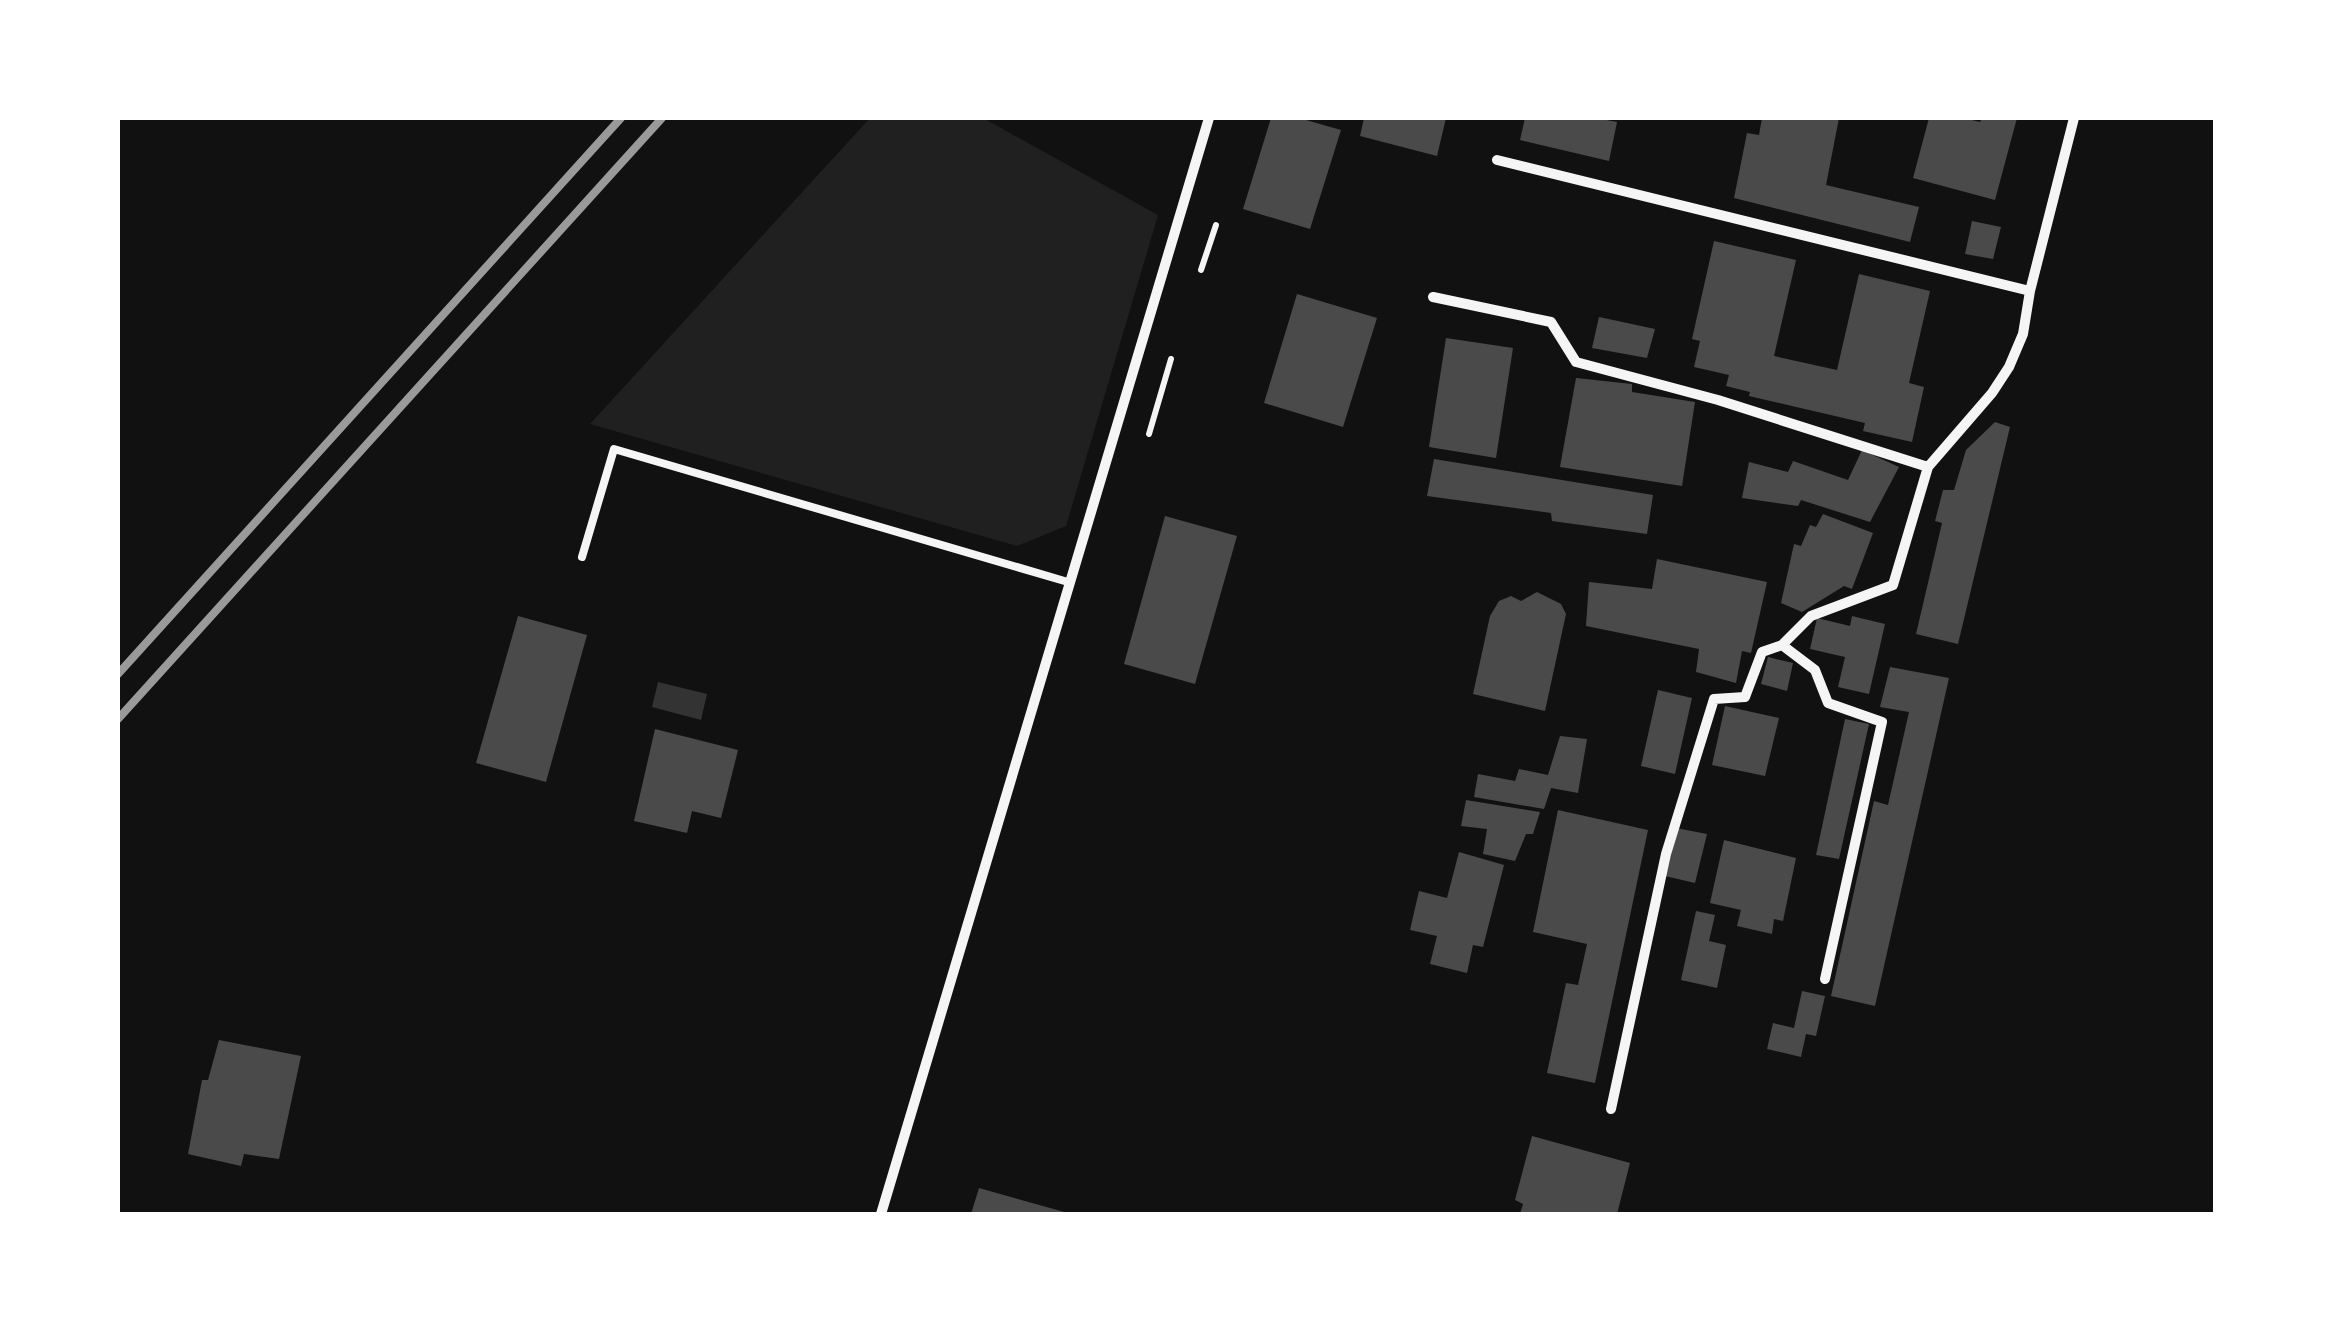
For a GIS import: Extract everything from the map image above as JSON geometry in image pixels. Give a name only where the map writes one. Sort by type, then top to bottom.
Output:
[{"type":"street","points":[[881,1214],[1209,118]]},
{"type":"street","points":[[1611,1109],[1666,854],[1714,699],[1745,697],[1762,652],[1782,645],[1812,616],[1893,584],[1928,467],[1992,393],[2023,334],[2074,118]]},
{"type":"street","points":[[1497,160],[2030,292]]},
{"type":"street","points":[[1433,297],[1552,322],[1576,362],[1718,400],[1928,467]]},
{"type":"street","points":[[1782,645],[1815,670],[1828,703],[1882,722],[1825,978]]},
{"type":"lane","points":[[582,557],[614,448],[1068,582]]},
{"type":"path","points":[[1201,270],[1216,225]]},
{"type":"path","points":[[1149,434],[1171,359]]},
{"type":"shaded area","points":[[870,118],[983,118],[1158,215],[1066,526],[1017,546],[590,424]]},
{"type":"shaded area","points":[[658,682],[707,694],[701,720],[652,707]]},
{"type":"building","points":[[1271,118],[1299,118],[1341,130],[1310,229],[1243,209]]},
{"type":"building","points":[[1364,118],[1446,118],[1437,156],[1360,136]]},
{"type":"building","points":[[1525,118],[1596,118],[1617,122],[1609,161],[1520,140]]},
{"type":"building","points":[[1762,118],[1839,118],[1826,185],[1919,207],[1910,242],[1734,198],[1747,133],[1759,135]]},
{"type":"building","points":[[1929,118],[1980,122],[1982,118],[2017,118],[1995,200],[1913,178]]},
{"type":"building","points":[[1972,221],[2001,227],[1993,259],[1965,254]]},
{"type":"building","points":[[1714,241],[1796,260],[1774,356],[1837,370],[1859,274],[1930,291],[1909,383],[1924,387],[1912,442],[1863,431],[1865,423],[1749,396],[1750,392],[1726,386],[1729,375],[1694,367],[1700,341],[1692,339]]},
{"type":"building","points":[[1297,294],[1377,318],[1343,427],[1264,403]]},
{"type":"building","points":[[1599,317],[1655,329],[1647,358],[1592,348]]},
{"type":"building","points":[[1446,338],[1513,348],[1496,458],[1429,447]]},
{"type":"building","points":[[1576,378],[1632,384],[1632,392],[1695,402],[1682,486],[1560,467]]},
{"type":"building","points":[[1995,422],[2010,427],[1958,644],[1916,634],[1942,523],[1935,521],[1943,490],[1954,490],[1966,450]]},
{"type":"building","points":[[1862,450],[1899,467],[1870,522],[1801,500],[1798,506],[1742,498],[1749,462],[1788,472],[1793,461],[1848,480]]},
{"type":"building","points":[[1434,459],[1653,495],[1647,534],[1552,521],[1551,513],[1427,496]]},
{"type":"building","points":[[1823,514],[1873,533],[1852,589],[1844,586],[1802,612],[1781,603],[1794,544],[1801,546],[1810,525],[1816,527]]},
{"type":"building","points":[[1165,516],[1237,536],[1195,684],[1124,664]]},
{"type":"building","points":[[1657,559],[1767,582],[1751,653],[1742,651],[1736,683],[1696,672],[1699,649],[1586,626],[1589,582],[1652,589]]},
{"type":"building","points":[[1537,592],[1561,604],[1566,614],[1545,711],[1473,694],[1490,616],[1499,601],[1511,596],[1521,601]]},
{"type":"building","points":[[518,616],[587,635],[546,782],[476,763]]},
{"type":"building","points":[[1852,616],[1885,624],[1869,694],[1838,687],[1845,657],[1810,649],[1817,618],[1850,626]]},
{"type":"building","points":[[1768,657],[1793,663],[1787,691],[1761,684]]},
{"type":"building","points":[[1890,667],[1949,678],[1875,1006],[1831,996],[1874,801],[1888,805],[1909,712],[1880,707]]},
{"type":"building","points":[[1658,690],[1692,698],[1675,774],[1641,766]]},
{"type":"building","points":[[1725,706],[1779,718],[1765,776],[1712,765]]},
{"type":"building","points":[[1845,719],[1869,724],[1839,859],[1816,855]]},
{"type":"building","points":[[655,729],[738,750],[721,818],[692,811],[687,833],[634,821]]},
{"type":"building","points":[[1560,736],[1587,739],[1578,793],[1551,788],[1544,809],[1474,797],[1478,774],[1515,781],[1519,769],[1548,775]]},
{"type":"building","points":[[1466,800],[1540,812],[1533,834],[1526,834],[1515,861],[1483,854],[1487,829],[1461,826]]},
{"type":"building","points":[[1558,810],[1648,830],[1595,1083],[1547,1073],[1566,983],[1578,985],[1587,944],[1533,932]]},
{"type":"building","points":[[1676,828],[1707,834],[1695,883],[1665,876]]},
{"type":"building","points":[[1724,840],[1796,858],[1783,921],[1774,919],[1772,934],[1737,926],[1741,910],[1710,903]]},
{"type":"building","points":[[1459,852],[1504,865],[1483,947],[1473,945],[1467,973],[1430,964],[1437,936],[1410,930],[1419,891],[1447,898]]},
{"type":"building","points":[[1696,911],[1715,915],[1709,941],[1726,945],[1717,988],[1681,980]]},
{"type":"building","points":[[1802,991],[1825,996],[1816,1036],[1806,1034],[1801,1057],[1767,1049],[1773,1023],[1794,1028]]},
{"type":"building","points":[[219,1040],[301,1056],[279,1159],[244,1154],[241,1166],[188,1154],[202,1080],[208,1080]]},
{"type":"building","points":[[1532,1136],[1630,1163],[1617,1214],[1520,1214],[1523,1204],[1515,1200]]},
{"type":"building","points":[[979,1188],[1068,1213],[1068,1214],[971,1214]]},
{"type":"railway","points":[[118,674],[621,118]]},
{"type":"railway","points":[[118,719],[662,118]]}]
